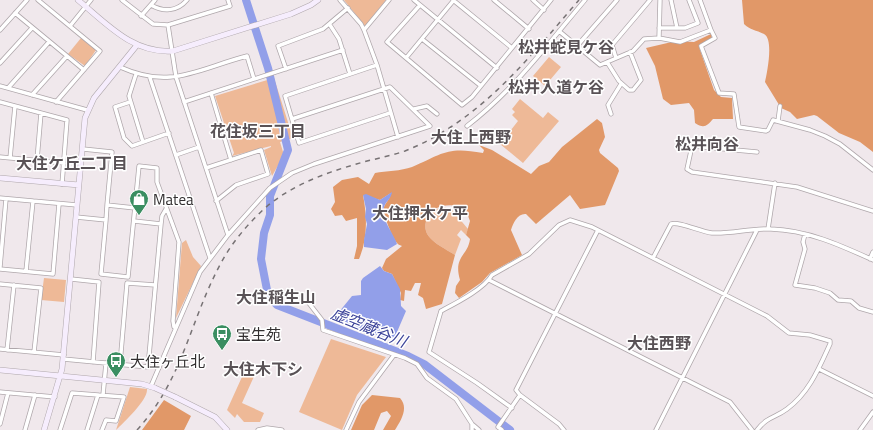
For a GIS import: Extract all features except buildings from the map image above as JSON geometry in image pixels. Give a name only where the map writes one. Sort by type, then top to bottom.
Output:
[{"type":"street","points":[[0,30],[27,0]]},
{"type":"street","points":[[38,0],[100,51],[56,102]]},
{"type":"street","points":[[78,0],[137,45],[156,51],[172,51],[249,28],[291,14],[311,5],[318,0]]},
{"type":"street","points":[[70,26],[91,0]]},
{"type":"street","points":[[123,0],[141,16],[153,24],[168,25],[230,6],[228,0]]},
{"type":"street","points":[[141,16],[155,0]]},
{"type":"street","points":[[151,5],[159,10],[168,10],[178,8],[187,0]]},
{"type":"street","points":[[340,0],[348,8],[364,30],[377,65],[398,137]]},
{"type":"street","points":[[364,30],[389,0]]},
{"type":"street","points":[[414,0],[496,68]]},
{"type":"street","points":[[406,58],[454,0],[512,48]]},
{"type":"street","points":[[494,0],[529,29]]},
{"type":"street","points":[[533,0],[544,10]]},
{"type":"street","points":[[420,4],[387,42],[462,105],[472,97],[529,29],[551,0]]},
{"type":"street","points":[[467,126],[489,109],[512,86],[585,0]]},
{"type":"street","points":[[577,46],[617,0]]},
{"type":"street","points":[[616,58],[612,45],[650,0]]},
{"type":"street","points":[[658,38],[660,0]]},
{"type":"street","points":[[671,0],[677,28]]},
{"type":"street","points":[[659,28],[685,28],[698,22],[689,0]]},
{"type":"street","points":[[700,0],[715,38],[701,46],[715,79],[716,90],[719,93],[734,94],[739,127],[766,131],[773,120],[810,130],[840,144],[873,170]]},
{"type":"street","points":[[286,69],[278,46],[302,38],[330,25],[348,8]]},
{"type":"street","points":[[15,13],[84,70]]},
{"type":"street","points":[[168,25],[176,77],[228,235]]},
{"type":"street","points":[[330,25],[339,39],[350,74]]},
{"type":"street","points":[[0,63],[32,28]]},
{"type":"street","points":[[559,31],[600,65],[630,52],[644,39],[658,38],[680,42],[711,30]]},
{"type":"street","points":[[422,39],[481,86]]},
{"type":"street","points":[[8,88],[49,42]]},
{"type":"street","points":[[44,430],[61,376],[87,110],[94,98],[137,45]]},
{"type":"street","points":[[184,102],[343,50]]},
{"type":"street","points":[[607,62],[621,84],[626,89],[633,90],[641,80],[630,52]]},
{"type":"street","points":[[32,95],[67,56]]},
{"type":"street","points":[[120,67],[150,78],[176,77],[247,56],[254,79]]},
{"type":"street","points":[[377,65],[285,96],[299,143],[390,113]]},
{"type":"street","points":[[136,74],[128,96],[143,142]]},
{"type":"street","points":[[150,78],[210,258]]},
{"type":"street","points":[[611,114],[608,105],[621,84]]},
{"type":"street","points":[[0,86],[87,110]]},
{"type":"street","points":[[153,387],[175,328],[200,272],[228,235],[270,188],[292,173],[314,164],[430,126],[390,87],[292,119]]},
{"type":"street","points":[[211,93],[231,160]]},
{"type":"street","points":[[0,102],[67,120],[62,184]]},
{"type":"street","points":[[130,102],[115,107],[124,138],[132,146],[169,133]]},
{"type":"street","points":[[10,158],[15,106]]},
{"type":"street","points":[[414,109],[427,106],[437,114]]},
{"type":"street","points":[[778,122],[780,106]]},
{"type":"street","points":[[37,160],[41,113]]},
{"type":"street","points":[[757,152],[692,146],[687,169],[692,172],[812,191],[873,211]]},
{"type":"street","points":[[176,155],[199,147]]},
{"type":"street","points":[[83,149],[112,152],[101,274],[128,277],[139,166],[157,168],[157,182],[179,242],[173,321],[175,328]]},
{"type":"street","points":[[206,168],[261,150],[268,174],[236,185],[216,201]]},
{"type":"street","points":[[0,157],[64,163]]},
{"type":"street","points":[[0,178],[79,185]]},
{"type":"street","points":[[768,229],[775,184]]},
{"type":"street","points":[[0,198],[77,205]]},
{"type":"street","points":[[6,199],[0,268],[53,274],[59,204]]},
{"type":"street","points":[[26,271],[33,201]]},
{"type":"street","points":[[107,205],[135,208]]},
{"type":"street","points":[[0,349],[34,352],[93,362],[148,367],[161,224],[162,216],[166,209]]},
{"type":"street","points":[[76,217],[106,220]]},
{"type":"street","points":[[512,408],[429,352],[441,311],[489,280],[492,274],[528,254],[566,220],[570,220],[598,230],[767,316],[789,333],[810,335],[830,341],[819,369],[805,393],[788,408],[766,420],[757,430]]},
{"type":"street","points":[[134,221],[161,224]]},
{"type":"street","points":[[653,258],[671,224],[676,222],[691,228],[713,233],[768,229],[786,230],[820,237],[871,259],[873,252]]},
{"type":"street","points":[[564,430],[559,424],[520,395],[516,390],[598,230]]},
{"type":"street","points":[[656,430],[756,230]]},
{"type":"street","points":[[805,234],[803,242],[805,249],[795,285],[815,288],[830,294],[838,300],[851,301],[859,308],[873,312]]},
{"type":"street","points":[[71,279],[99,282],[93,362]]},
{"type":"street","points":[[489,280],[681,379],[730,402],[752,430]]},
{"type":"street","points":[[120,364],[127,283],[155,285]]},
{"type":"street","points":[[0,284],[41,288],[34,352]]},
{"type":"street","points":[[7,350],[14,285]]},
{"type":"street","points":[[308,302],[322,320],[323,330],[417,364],[428,378],[456,399],[472,424],[479,430]]},
{"type":"street","points":[[346,430],[359,402],[394,355]]},
{"type":"street","points":[[103,395],[106,363]]},
{"type":"street","points":[[819,369],[873,396]]},
{"type":"street","points":[[0,370],[105,380],[153,387],[215,417],[227,430]]},
{"type":"street","points":[[0,392],[55,397]]},
{"type":"street","points":[[60,430],[72,392],[124,397],[116,420],[106,420],[102,430]]},
{"type":"street","points":[[0,424],[8,393]]},
{"type":"street","points":[[25,430],[35,395]]},
{"type":"street","points":[[87,430],[98,395]]},
{"type":"street","points":[[502,430],[498,427],[520,395]]},
{"type":"street","points":[[860,430],[873,412]]},
{"type":"street","points":[[472,424],[472,430]]},
{"type":"street","points":[[258,430],[267,428],[282,430]]},
{"type":"shaded area","points":[[344,0],[386,0],[365,26]]},
{"type":"shaded area","points":[[742,0],[873,0],[873,152],[860,142],[839,133],[817,116],[814,115],[797,119],[790,112],[781,108],[765,82],[769,56],[769,42],[764,34],[751,29],[744,24]]},
{"type":"shaded area","points":[[711,34],[712,38],[699,47],[714,90],[721,97],[732,98],[733,119],[713,119],[707,125],[701,126],[695,123],[694,110],[689,103],[671,105],[663,99],[655,66],[646,48],[676,41],[694,42]]},
{"type":"shaded area","points":[[81,38],[96,50],[85,66],[68,54]]},
{"type":"shaded area","points":[[549,57],[561,67],[545,86],[533,76]]},
{"type":"shaded area","points":[[274,78],[293,138],[280,142],[284,155],[272,176],[264,150],[271,146],[232,156],[234,153],[215,96]]},
{"type":"shaded area","points":[[520,99],[543,118],[548,112],[559,121],[523,163],[500,144],[518,121],[512,115],[515,112],[512,109]]},
{"type":"shaded area","points":[[597,119],[602,123],[605,137],[599,150],[600,153],[618,168],[619,171],[605,205],[580,209],[570,195],[536,224],[526,214],[521,215],[518,217],[511,230],[522,255],[490,273],[482,282],[459,298],[455,293],[456,286],[460,280],[458,266],[469,245],[470,239],[466,235],[470,221],[465,208],[452,205],[432,210],[425,226],[426,232],[435,242],[455,255],[442,304],[426,309],[423,298],[418,295],[421,283],[415,283],[411,291],[405,290],[404,301],[400,300],[401,293],[392,274],[384,271],[382,268],[386,259],[402,246],[395,241],[385,215],[384,207],[391,193],[380,200],[363,195],[366,227],[364,243],[359,259],[354,259],[357,246],[357,218],[346,221],[342,215],[335,216],[331,209],[335,202],[333,187],[342,180],[358,177],[369,184],[375,173],[412,167],[445,152],[461,150],[483,153],[484,150],[479,145],[492,150],[531,174],[539,166],[549,162],[562,147]]},
{"type":"shaded area","points":[[444,207],[452,210],[468,229],[466,235],[461,230],[457,235],[461,239],[455,255],[435,242],[426,232],[425,226],[432,210]]},
{"type":"shaded area","points":[[186,240],[193,257],[201,266],[176,318],[182,243]]},
{"type":"shaded area","points":[[44,278],[66,280],[64,302],[41,300]]},
{"type":"shaded area","points":[[331,339],[386,357],[357,395],[342,430],[299,412]]},
{"type":"shaded area","points":[[246,368],[256,372],[242,403],[264,413],[260,422],[244,422],[237,414],[235,418],[227,410]]},
{"type":"shaded area","points":[[130,387],[147,389],[146,394],[135,411],[116,430]]},
{"type":"shaded area","points":[[372,395],[400,398],[403,402],[403,414],[395,430],[383,430],[391,416],[387,411],[381,413],[374,430],[351,430],[362,405]]},
{"type":"shaded area","points":[[164,400],[191,416],[184,430],[142,430]]},
{"type":"water","points":[[392,192],[383,211],[397,244],[387,250],[364,247],[367,224],[363,195],[366,194],[380,200]]},
{"type":"water","points":[[380,266],[384,271],[392,274],[400,289],[401,306],[406,311],[394,339],[358,329],[339,317],[339,312],[352,296],[361,295],[361,281],[363,278]]},
{"type":"waterway","name":"虚空蔵谷川","points":[[246,0],[268,68],[288,150],[270,196],[270,215],[264,233],[261,259],[268,295],[277,305],[408,356],[424,364],[510,430]]},
{"type":"railway","points":[[137,430],[153,410],[176,370],[210,285],[225,255],[241,234],[265,208],[276,199],[313,179],[340,169],[405,151],[432,138],[457,123],[480,106],[521,66],[579,0]]},
{"type":"place","name":"Matea","points":[[139,216]]},
{"type":"place","name":"宝生苑","points":[[222,351]]},
{"type":"place","name":"大住ヶ丘北","points":[[116,378]]},
{"type":"district","name":"松井蛇見ケ谷","points":[[566,47]]},
{"type":"district","name":"松井入道ケ谷","points":[[556,87]]},
{"type":"district","name":"花住坂三丁目","points":[[258,131]]},
{"type":"district","name":"大住上西野","points":[[471,137]]},
{"type":"district","name":"松井向谷","points":[[707,144]]},
{"type":"district","name":"大住ケ丘二丁目","points":[[72,163]]},
{"type":"district","name":"大住押木ケ平","points":[[420,213]]},
{"type":"district","name":"大住稲生山","points":[[276,297]]},
{"type":"district","name":"大住西野","points":[[659,343]]},
{"type":"district","name":"大住木下シ","points":[[263,369]]}]
